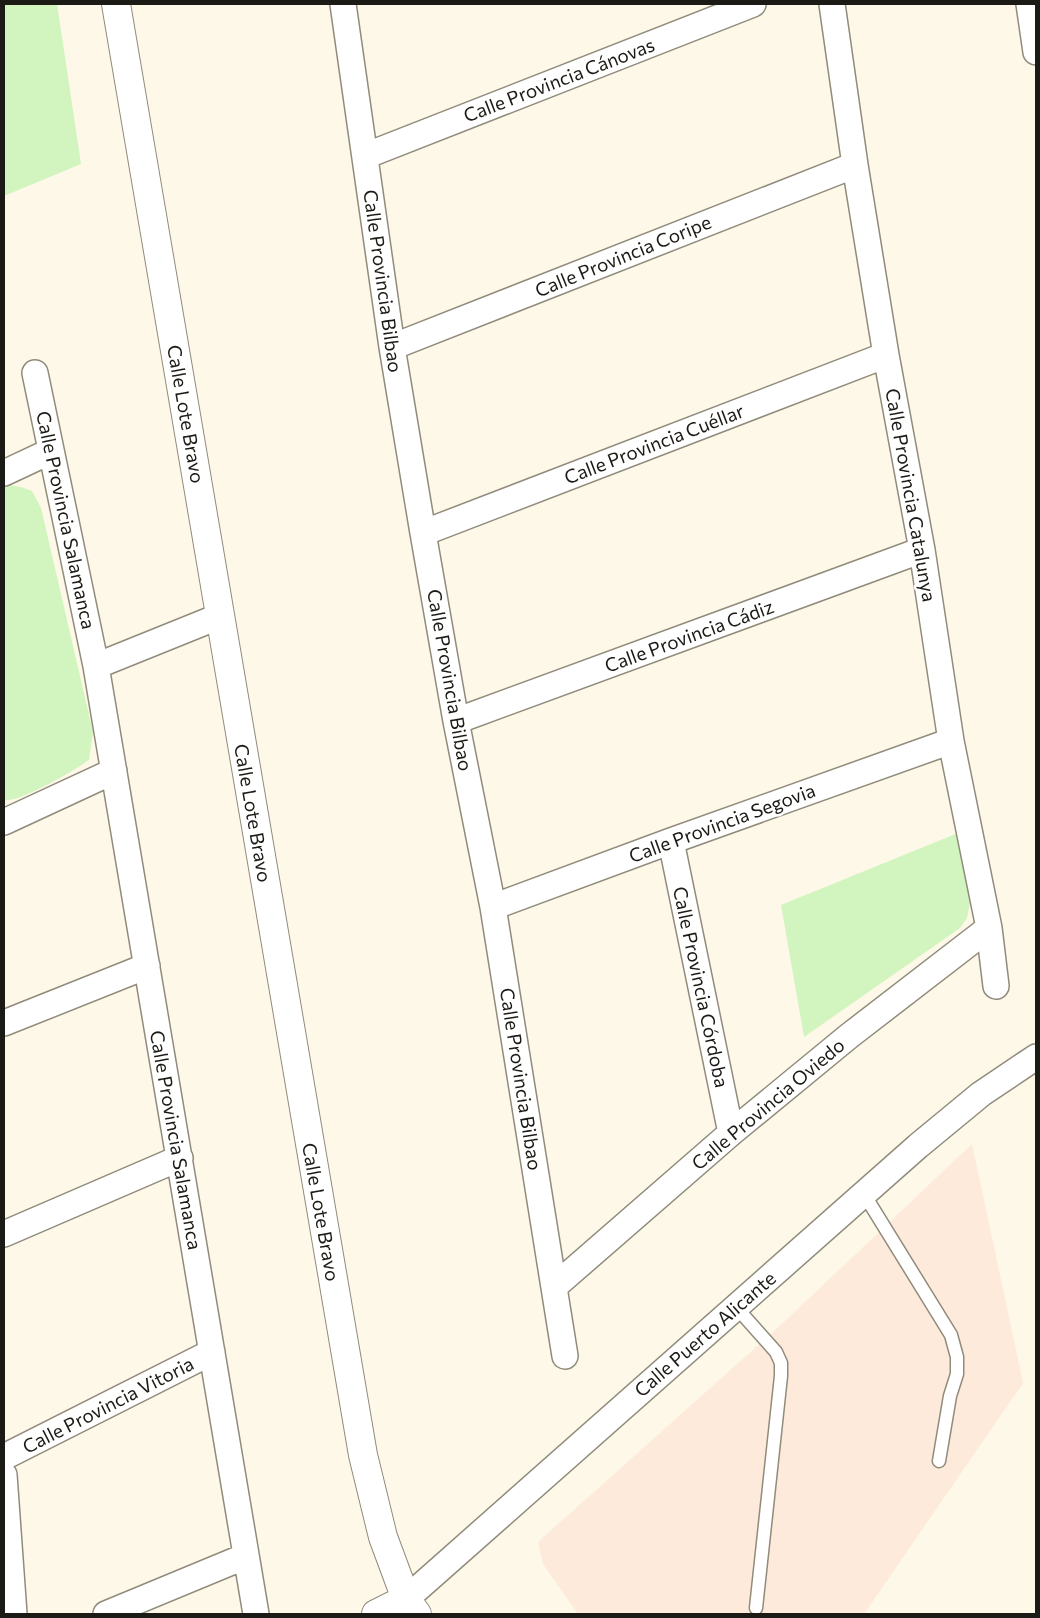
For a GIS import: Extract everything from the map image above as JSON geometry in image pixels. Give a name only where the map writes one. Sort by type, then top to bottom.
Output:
[{"type":"street","name":"Calle Lote Bravo","points":[[116,4],[363,1455],[383,1537],[411,1606]]},
{"type":"street","name":"Calle Provincia Bilbao","points":[[343,4],[392,347],[456,722],[493,907],[565,1356]]},
{"type":"street","name":"Calle Provincia Cánovas","points":[[365,156],[754,4]]},
{"type":"street","name":"Calle Provincia Catalunya","points":[[832,4],[855,165],[886,355],[922,550],[951,742],[990,928],[996,986]]},
{"type":"street","points":[[1029,4],[1036,52]]},
{"type":"street","name":"Calle Provincia Coripe","points":[[392,347],[855,165]]},
{"type":"street","name":"Calle Provincia Cuéllar","points":[[423,533],[886,355]]},
{"type":"street","name":"Calle Provincia Salamanca","points":[[35,373],[96,666],[256,1614]]},
{"type":"street","points":[[4,473],[51,451]]},
{"type":"street","name":"Calle Provincia Cádiz","points":[[456,722],[922,550]]},
{"type":"street","points":[[96,666],[220,616]]},
{"type":"street","name":"Calle Provincia Segovia","points":[[493,907],[671,841],[951,742]]},
{"type":"street","points":[[4,822],[114,771]]},
{"type":"street","name":"Calle Provincia Córdoba","points":[[671,841],[731,1133]]},
{"type":"street","name":"Calle Provincia Oviedo","points":[[554,1288],[731,1133],[849,1036],[990,928]]},
{"type":"street","points":[[4,1023],[147,966]]},
{"type":"street","name":"Calle Puerto Alicante","points":[[376,1614],[411,1606],[736,1307],[918,1146],[981,1094],[1036,1057]]},
{"type":"street","points":[[4,1234],[180,1158]]},
{"type":"street","name":"Calle Provincia Vitoria","points":[[4,1457],[212,1352]]},
{"type":"street","points":[[4,1475],[14,1614]]},
{"type":"street","points":[[106,1614],[246,1556]]},
{"type":"lane","points":[[864,1194],[951,1335],[957,1357],[957,1374],[950,1396],[939,1461]]},
{"type":"lane","points":[[736,1307],[776,1352],[781,1363],[756,1608]]},
{"type":"shaded area","points":[[972,1144],[1023,1383],[864,1614],[578,1614],[543,1564],[538,1542],[783,1323]]},
{"type":"green space","points":[[4,4],[57,4],[81,164],[4,196]]},
{"type":"green space","points":[[9,485],[32,491],[41,508],[93,732],[89,760],[34,791],[11,800],[4,800],[4,488]]},
{"type":"green space","points":[[958,833],[970,902],[967,918],[960,928],[804,1037],[781,905]]}]
